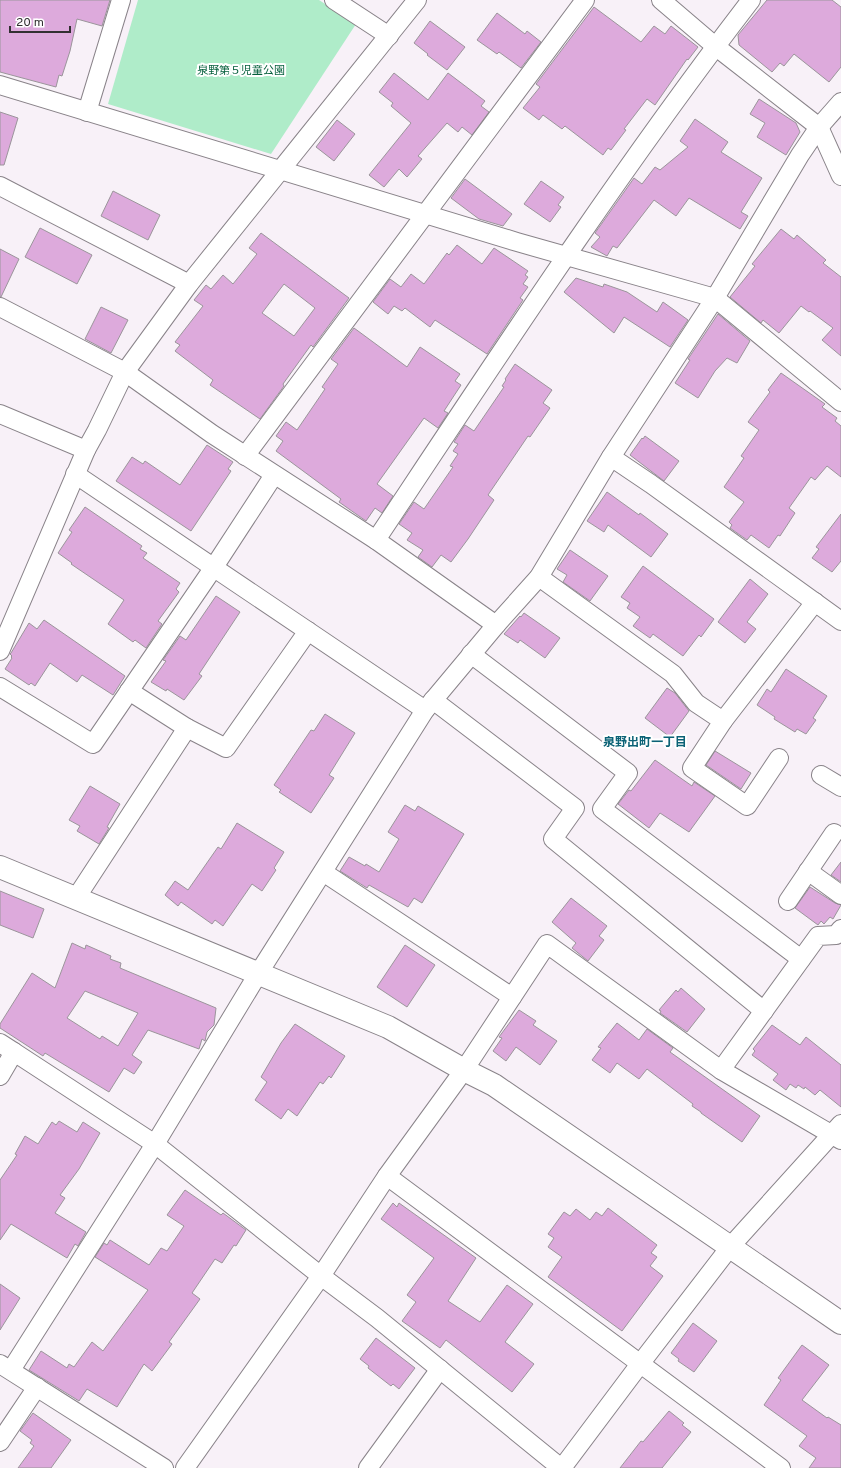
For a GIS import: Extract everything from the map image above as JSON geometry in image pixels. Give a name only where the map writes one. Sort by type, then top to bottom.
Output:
[{"type":"street","points":[[87,112],[121,0]]},
{"type":"street","points":[[334,0],[389,36]]},
{"type":"street","points":[[0,652],[86,450],[125,372],[189,284],[417,0]]},
{"type":"street","points":[[245,456],[585,0]]},
{"type":"street","points":[[661,0],[715,46],[819,127],[841,176]]},
{"type":"street","points":[[376,540],[566,256],[715,46],[751,0]]},
{"type":"street","points":[[0,85],[281,169],[425,214],[715,298],[841,402]]},
{"type":"street","points":[[164,1468],[5,1367],[155,1144],[258,974],[429,705],[471,654],[539,577],[611,457],[715,298],[800,156],[819,127],[841,102]]},
{"type":"street","points":[[0,186],[189,284]]},
{"type":"street","points":[[0,307],[125,372],[245,456],[376,540],[496,625]]},
{"type":"street","points":[[0,414],[86,450]]},
{"type":"street","points":[[611,457],[651,484],[841,621]]},
{"type":"street","points":[[76,474],[308,631],[429,705],[575,808],[602,809],[801,959]]},
{"type":"street","points":[[0,687],[93,744],[214,568],[274,475]]},
{"type":"street","points":[[539,577],[673,674],[696,703],[723,721]]},
{"type":"street","points":[[779,758],[747,806],[692,768],[723,721],[815,602]]},
{"type":"street","points":[[129,691],[187,728],[226,748],[308,631]]},
{"type":"street","points":[[471,654],[628,773],[602,809]]},
{"type":"street","points":[[76,898],[187,728]]},
{"type":"street","points":[[821,775],[841,787]]},
{"type":"street","points":[[575,808],[553,839],[764,1011]]},
{"type":"street","points":[[788,901],[834,833]]},
{"type":"street","points":[[0,867],[388,1027],[464,1070],[494,1084],[841,1323]]},
{"type":"street","points":[[808,871],[841,894]]},
{"type":"street","points":[[323,872],[512,997]]},
{"type":"street","points":[[721,1070],[818,936],[836,935],[841,929]]},
{"type":"street","points":[[0,1076],[7,1047],[155,1144],[321,1276],[377,1318],[562,1468],[730,1247],[838,1133],[721,1070],[547,944],[464,1070],[388,1176],[321,1276],[185,1468]]},
{"type":"street","points":[[388,1176],[782,1468]]},
{"type":"street","points":[[368,1468],[440,1369]]},
{"type":"street","points":[[0,1442],[37,1387]]},
{"type":"green space","name":"泉野第５児童公園","points":[[138,0],[319,0],[356,24],[271,154],[108,104]]},
{"type":"building","points":[[0,0],[110,0],[102,26],[77,19],[70,51],[62,76],[59,75],[56,87],[0,72]]},
{"type":"building","points":[[767,0],[832,0],[841,7],[841,67],[829,82],[794,54],[784,66],[780,63],[772,72],[739,45],[738,35]]},
{"type":"building","points":[[594,7],[641,42],[654,26],[665,34],[671,26],[698,47],[688,60],[687,59],[655,105],[647,99],[624,129],[626,130],[611,150],[608,148],[603,155],[565,126],[562,129],[543,115],[539,120],[523,108],[540,87],[536,84]]},
{"type":"building","points":[[497,13],[525,34],[527,31],[541,42],[521,68],[499,52],[497,54],[477,40]]},
{"type":"building","points":[[430,21],[465,47],[447,70],[414,43]]},
{"type":"building","points":[[394,73],[428,100],[448,73],[485,101],[481,106],[489,112],[472,135],[462,127],[458,132],[447,123],[418,156],[422,159],[407,177],[399,169],[384,187],[369,175],[411,123],[391,106],[393,103],[379,92]]},
{"type":"building","points":[[759,99],[796,123],[800,132],[786,155],[757,137],[765,123],[750,114]]},
{"type":"building","points":[[0,112],[18,118],[4,165],[0,165]]},
{"type":"building","points":[[695,119],[728,142],[721,152],[762,178],[741,212],[748,216],[740,229],[689,198],[676,216],[654,200],[617,248],[613,246],[607,256],[591,247],[600,237],[595,233],[634,178],[642,184],[655,167],[660,170],[688,147],[680,141]]},
{"type":"building","points":[[337,120],[355,134],[334,161],[316,147]]},
{"type":"building","points":[[465,179],[512,214],[503,226],[479,219],[451,198]]},
{"type":"building","points":[[541,181],[564,197],[558,205],[561,207],[550,222],[524,204]]},
{"type":"building","points":[[113,191],[160,215],[148,240],[101,216]]},
{"type":"building","points":[[40,228],[92,255],[77,284],[25,257]]},
{"type":"building","points":[[781,229],[794,239],[797,235],[826,260],[823,263],[841,277],[841,356],[822,340],[833,328],[801,306],[779,333],[763,320],[761,323],[730,297],[755,266],[752,264]]},
{"type":"building","points":[[261,233],[349,298],[313,347],[311,345],[260,419],[210,385],[213,380],[175,351],[180,345],[175,342],[203,306],[194,300],[206,285],[211,289],[223,275],[233,284],[257,254],[249,248]],"holes":[[[284,284],[315,308],[294,336],[262,313]]]},
{"type":"building","points":[[457,245],[482,264],[494,248],[528,271],[525,275],[528,277],[523,284],[528,287],[520,298],[523,300],[487,354],[435,320],[430,327],[405,308],[402,311],[394,306],[388,314],[373,302],[390,279],[401,287],[411,274],[424,284],[447,253],[449,255]]},
{"type":"building","points":[[0,249],[19,259],[1,297],[0,297]]},
{"type":"building","points":[[576,278],[603,287],[604,284],[627,292],[657,312],[663,302],[688,320],[670,347],[624,317],[614,333],[564,292]]},
{"type":"building","points":[[101,307],[128,320],[111,353],[85,339]]},
{"type":"building","points":[[718,314],[750,341],[737,363],[727,358],[715,371],[698,398],[675,383],[690,360],[688,359]]},
{"type":"building","points":[[354,328],[407,367],[420,347],[460,374],[455,381],[461,385],[444,411],[448,413],[438,428],[424,418],[377,484],[393,496],[382,513],[375,508],[366,521],[339,502],[341,499],[276,451],[283,441],[276,436],[286,422],[297,430],[325,389],[322,387],[338,364],[331,359]]},
{"type":"building","points":[[515,364],[552,390],[543,403],[550,408],[530,437],[528,436],[488,495],[494,500],[451,562],[441,555],[432,567],[418,557],[423,550],[407,540],[412,533],[399,524],[414,502],[424,509],[453,467],[450,466],[458,454],[453,451],[458,444],[454,442],[465,425],[474,431],[504,387],[502,386],[506,380],[505,379]]},
{"type":"building","points":[[781,373],[825,404],[822,407],[837,418],[835,421],[841,426],[841,477],[827,466],[815,480],[811,477],[789,508],[795,513],[780,536],[778,535],[769,548],[751,535],[747,540],[730,528],[732,525],[729,522],[744,502],[724,487],[744,458],[741,456],[759,430],[748,422],[770,392],[768,390]]},
{"type":"building","points":[[645,436],[679,461],[664,481],[630,455]]},
{"type":"building","points":[[207,445],[233,462],[228,469],[231,471],[191,531],[116,481],[132,457],[143,464],[145,461],[180,485]]},
{"type":"building","points":[[607,492],[639,515],[640,513],[668,534],[651,557],[608,525],[604,532],[587,521]]},
{"type":"building","points":[[85,507],[142,546],[140,549],[147,553],[143,558],[180,583],[176,589],[179,592],[158,621],[162,624],[146,648],[135,640],[133,642],[108,624],[124,600],[71,564],[72,563],[58,553],[72,532],[69,530]]},
{"type":"building","points":[[841,514],[841,561],[832,572],[812,558],[819,549],[816,547]]},
{"type":"building","points":[[570,550],[608,576],[590,601],[563,582],[567,575],[557,569]]},
{"type":"building","points":[[643,566],[714,619],[701,637],[699,635],[683,656],[653,634],[650,638],[633,626],[640,617],[627,608],[630,603],[621,597]]},
{"type":"building","points":[[750,579],[768,594],[747,622],[756,629],[745,643],[718,622]]},
{"type":"building","points":[[216,596],[240,612],[199,674],[202,676],[184,700],[167,689],[166,691],[151,682],[166,661],[163,660],[180,636],[186,640]]},
{"type":"building","points":[[524,613],[560,638],[545,658],[520,640],[518,643],[504,634]]},
{"type":"building","points":[[44,620],[125,676],[113,695],[82,675],[77,682],[50,663],[35,686],[31,683],[29,685],[5,669],[12,658],[10,654],[29,623],[37,629]]},
{"type":"building","points":[[786,669],[827,696],[813,718],[816,720],[806,734],[797,729],[795,732],[774,719],[775,717],[757,705],[767,689],[771,692]]},
{"type":"building","points":[[667,688],[675,693],[689,711],[670,737],[645,718]]},
{"type":"building","points":[[325,714],[355,733],[329,775],[334,778],[311,813],[279,792],[281,790],[274,785],[311,730],[314,731]]},
{"type":"building","points":[[715,751],[751,773],[741,789],[706,765]]},
{"type":"building","points":[[655,760],[692,786],[694,782],[715,796],[689,832],[660,813],[649,828],[618,804],[629,790],[631,791]]},
{"type":"building","points":[[90,786],[120,804],[107,827],[109,828],[99,844],[77,831],[80,826],[69,820]]},
{"type":"building","points":[[405,805],[415,811],[418,806],[464,834],[422,903],[414,898],[408,907],[369,885],[367,888],[340,871],[349,857],[365,866],[366,864],[379,872],[399,839],[388,832]]},
{"type":"building","points":[[237,823],[284,852],[274,868],[276,870],[262,891],[252,884],[223,926],[215,920],[212,924],[181,902],[178,906],[165,895],[175,881],[188,890],[218,847],[221,849]]},
{"type":"building","points":[[841,862],[841,882],[831,875]]},
{"type":"building","points":[[810,887],[835,903],[841,905],[833,919],[830,917],[824,924],[821,921],[818,925],[795,908]]},
{"type":"building","points":[[0,891],[44,909],[33,938],[0,925]]},
{"type":"building","points":[[571,898],[607,926],[599,936],[604,940],[588,961],[572,948],[576,943],[552,922]]},
{"type":"building","points":[[72,943],[85,949],[86,945],[111,956],[110,959],[121,963],[120,968],[216,1008],[214,1025],[207,1032],[205,1041],[202,1039],[199,1049],[148,1030],[132,1055],[142,1062],[134,1074],[124,1068],[109,1092],[45,1053],[43,1056],[0,1028],[0,1024],[32,973],[55,988]],"holes":[[[85,991],[138,1013],[118,1046],[102,1036],[100,1039],[67,1018]]]},
{"type":"building","points":[[405,945],[435,965],[407,1007],[377,987]]},
{"type":"building","points":[[681,988],[705,1009],[687,1032],[660,1013],[661,1011],[659,1010],[676,990],[678,992]]},
{"type":"building","points":[[519,1010],[536,1021],[533,1025],[557,1041],[540,1065],[516,1047],[506,1061],[493,1051],[502,1038],[499,1037]]},
{"type":"building","points":[[617,1023],[639,1040],[647,1029],[673,1048],[670,1052],[760,1116],[742,1142],[701,1113],[692,1106],[693,1104],[647,1069],[639,1079],[617,1063],[610,1073],[592,1060],[601,1048],[598,1047]]},
{"type":"building","points":[[295,1024],[345,1056],[331,1078],[329,1076],[323,1084],[320,1082],[297,1116],[288,1109],[281,1119],[255,1100],[267,1082],[261,1077],[281,1043]]},
{"type":"building","points":[[772,1025],[800,1045],[806,1037],[841,1065],[841,1107],[820,1090],[815,1095],[805,1087],[804,1089],[798,1085],[796,1088],[790,1084],[786,1090],[773,1080],[778,1074],[752,1055],[755,1051],[753,1049]]},
{"type":"building","points":[[59,1121],[77,1132],[83,1122],[100,1133],[79,1169],[60,1195],[65,1198],[55,1213],[86,1232],[78,1246],[75,1244],[67,1258],[11,1224],[0,1240],[0,1180],[17,1155],[15,1154],[25,1136],[38,1144],[52,1122],[56,1125]]},
{"type":"building","points":[[185,1190],[221,1215],[223,1213],[246,1230],[236,1246],[234,1245],[222,1263],[215,1259],[192,1293],[200,1299],[169,1342],[172,1344],[152,1371],[144,1364],[117,1407],[87,1389],[79,1401],[29,1370],[41,1351],[67,1368],[69,1364],[74,1367],[92,1342],[103,1351],[148,1290],[95,1257],[104,1243],[107,1245],[110,1240],[149,1265],[161,1248],[167,1251],[184,1226],[167,1215]]},
{"type":"building","points":[[393,1203],[397,1207],[399,1203],[476,1258],[448,1301],[480,1322],[507,1285],[533,1304],[505,1342],[534,1364],[512,1392],[446,1340],[440,1348],[402,1321],[416,1302],[407,1295],[434,1258],[381,1219]]},
{"type":"building","points":[[608,1208],[657,1245],[651,1253],[657,1257],[650,1266],[663,1276],[622,1331],[548,1277],[562,1257],[548,1247],[554,1238],[548,1234],[564,1212],[570,1216],[576,1209],[590,1220],[596,1212],[602,1216]]},
{"type":"building","points":[[0,1284],[20,1298],[0,1330]]},
{"type":"building","points":[[693,1323],[717,1341],[694,1372],[678,1361],[679,1359],[671,1353]]},
{"type":"building","points":[[376,1338],[415,1368],[399,1389],[393,1384],[391,1386],[368,1368],[369,1366],[360,1359]]},
{"type":"building","points":[[802,1345],[829,1365],[802,1400],[827,1418],[828,1417],[841,1425],[841,1468],[809,1468],[816,1458],[799,1446],[807,1436],[764,1405],[781,1380],[778,1378]]},
{"type":"building","points":[[669,1411],[684,1423],[682,1425],[691,1432],[662,1468],[620,1468],[641,1441],[643,1442]]},
{"type":"building","points":[[33,1413],[71,1440],[51,1468],[18,1468],[34,1446],[30,1443],[32,1440],[20,1431]]},
{"type":"district","name":"泉野出町一丁目","points":[[645,743]]}]
